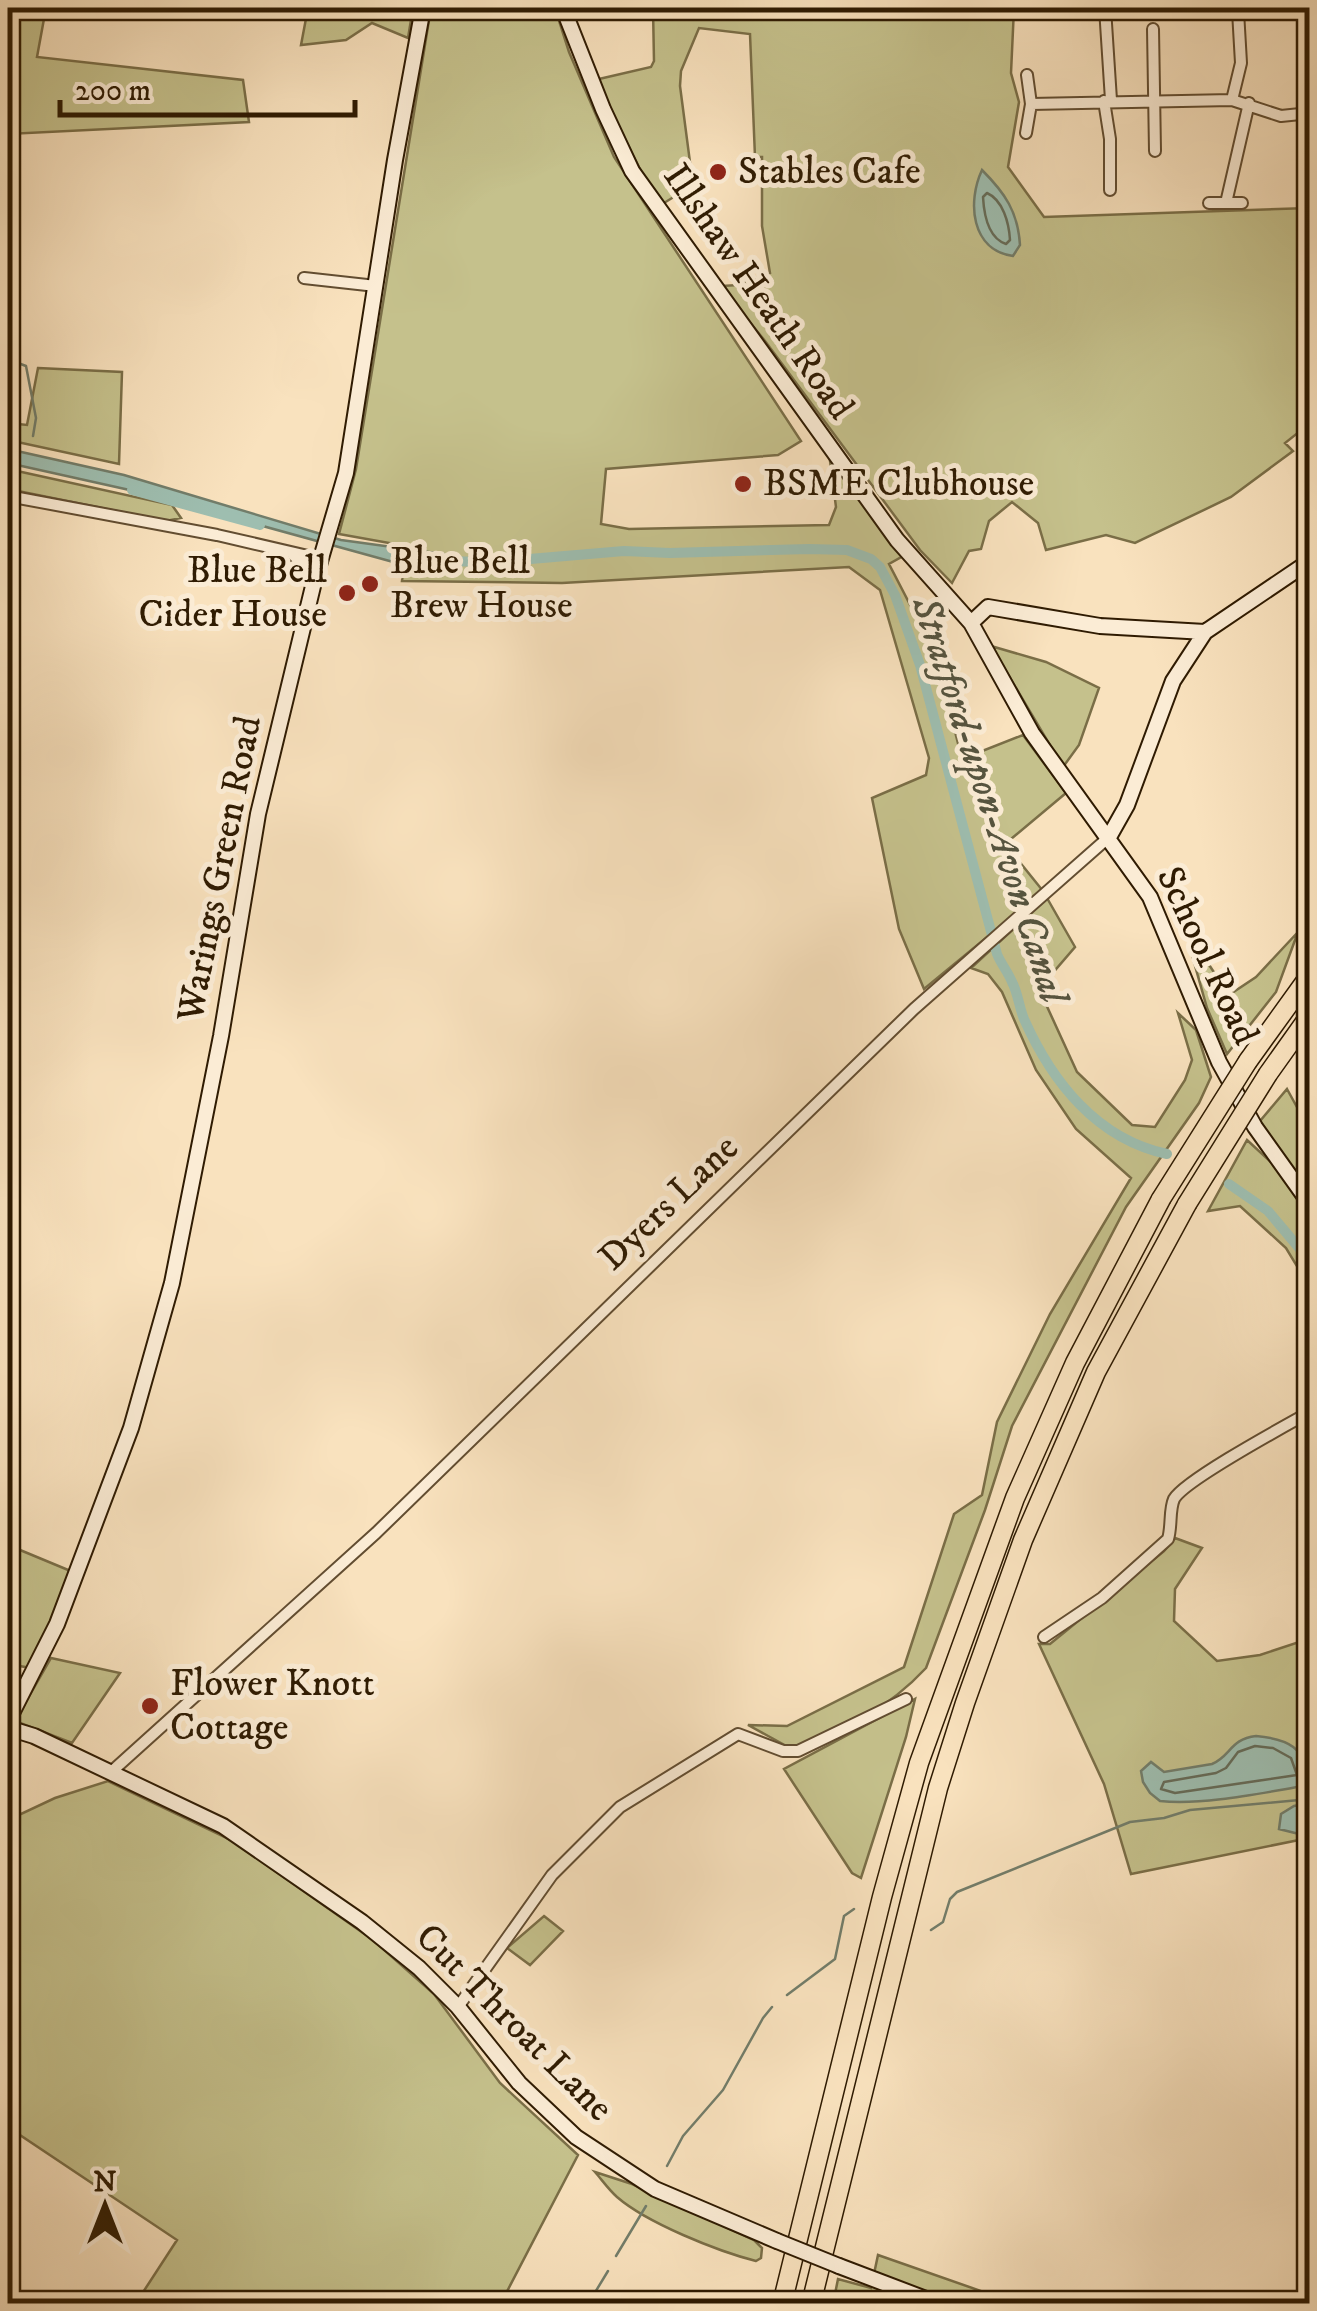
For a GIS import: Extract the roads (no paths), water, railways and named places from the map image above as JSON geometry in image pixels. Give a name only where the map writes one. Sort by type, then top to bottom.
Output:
[{"type":"highway","points":[[782,2304],[882,1897],[924,1747],[1015,1498],[1075,1363],[1162,1199],[1248,1061],[1310,975]]},
{"type":"highway","points":[[811,2304],[938,1788],[1024,1540],[1089,1388],[1186,1204],[1310,1014]]},
{"type":"street","name":"Warings Green Road","points":[[8,1724],[57,1624],[131,1428],[157,1342],[221,1036],[258,814],[314,582],[346,473],[423,8]]},
{"type":"street","name":"Illshaw Heath Road","points":[[564,8],[596,93],[632,170],[906,552],[971,623],[1032,733],[1109,836]]},
{"type":"street","points":[[1105,8],[1110,190]]},
{"type":"street","points":[[1218,12],[1255,10]]},
{"type":"street","points":[[1232,100],[1241,63],[1238,11]]},
{"type":"street","points":[[1153,29],[1155,151]]},
{"type":"street","points":[[1026,75],[1032,104],[1026,133]]},
{"type":"street","points":[[1032,104],[1232,100],[1281,116],[1310,112]]},
{"type":"street","points":[[1226,203],[1249,103]]},
{"type":"street","points":[[1210,204],[1242,203]]},
{"type":"street","points":[[304,278],[376,286]]},
{"type":"street","points":[[8,496],[217,535],[291,554],[323,554]]},
{"type":"street","points":[[291,554],[304,565],[314,582]]},
{"type":"street","points":[[952,599],[1100,626],[1205,632],[1310,561]]},
{"type":"street","points":[[971,623],[988,607]]},
{"type":"street","name":"Dyers Lane","points":[[110,1773],[362,1546],[914,1010],[1109,836],[1127,805],[1172,682],[1205,632]]},
{"type":"street","name":"School Road","points":[[1109,836],[1150,896],[1219,1062],[1255,1127],[1310,1204]]},
{"type":"street","points":[[1044,1637],[1102,1598],[1168,1538],[1176,1496],[1238,1453],[1310,1412]]},
{"type":"street","points":[[458,2007],[552,1876],[620,1807],[738,1734],[783,1751],[798,1751],[906,1699]]},
{"type":"street","name":"Cut Throat Lane","points":[[8,1724],[223,1826],[362,1922],[419,1968],[458,2007],[519,2082],[589,2147],[655,2188],[939,2304]]},
{"type":"water","points":[[982,170],[1004,195],[1013,213],[1020,245],[1013,256],[988,245],[976,223],[975,196]]},
{"type":"water","points":[[8,449],[124,475],[341,540],[444,554],[444,568],[404,565],[143,493],[8,463]]},
{"type":"water","points":[[1256,1736],[1293,1747],[1303,1760],[1308,1782],[1250,1795],[1176,1802],[1160,1801],[1143,1782],[1141,1771],[1151,1762],[1164,1772],[1212,1764],[1236,1744]]},
{"type":"water","points":[[1309,1803],[1309,1833],[1279,1829],[1281,1814]]},
{"type":"waterway","points":[[8,74],[14,70],[17,74],[8,87]]},
{"type":"waterway","points":[[8,206],[14,210],[14,235],[8,253]]},
{"type":"waterway","points":[[8,345],[18,363],[26,366],[36,418],[33,436]]},
{"type":"waterway","name":"Stratford-upon-Avon Canal","points":[[132,490],[260,525]]},
{"type":"waterway","name":"Stratford-upon-Avon Canal","points":[[433,561],[495,562],[624,551],[809,549],[847,550],[871,559],[880,567],[895,595],[920,665],[997,954],[1035,1042],[1063,1085],[1098,1121],[1119,1135],[1167,1154]]},
{"type":"waterway","name":"Stratford-upon-Avon Canal","points":[[1229,1184],[1268,1211],[1310,1261]]},
{"type":"waterway","points":[[931,1930],[943,1922],[950,1899],[957,1892],[1130,1822],[1190,1810],[1310,1799]]},
{"type":"waterway","points":[[787,1995],[835,1959],[844,1916],[854,1909]]},
{"type":"waterway","points":[[667,2166],[683,2136],[723,2090],[772,2007]]},
{"type":"waterway","points":[[616,2256],[646,2206]]},
{"type":"waterway","points":[[588,2304],[608,2271]]},
{"type":"place","name":"Stables Cafe","points":[[718,172]]},
{"type":"place","name":"BSME Clubhouse","points":[[743,484]]},
{"type":"place","name":"Blue Bell Brew House","points":[[370,584]]},
{"type":"place","name":"Blue Bell Cider House","points":[[347,593]]},
{"type":"place","name":"Flower Knott Cottage","points":[[150,1706]]}]
